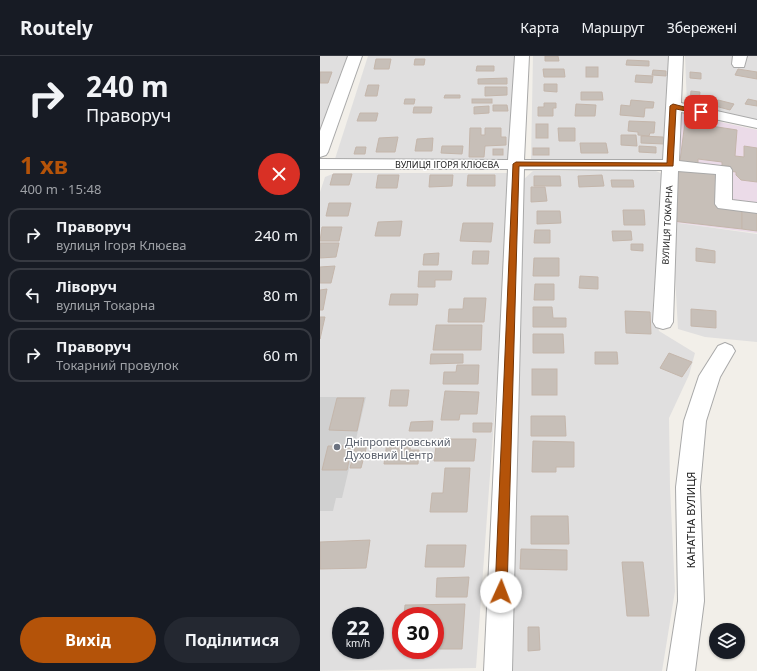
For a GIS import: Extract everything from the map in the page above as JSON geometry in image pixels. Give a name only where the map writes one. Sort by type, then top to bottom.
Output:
[{"type":"street","points":[[320,152],[355,56]]},
{"type":"street","points":[[498,671],[516,164],[522,56]]},
{"type":"street","name":"ВУЛИЦЯ ТОКАРНА","points":[[663,322],[676,56]]},
{"type":"street","points":[[673,106],[757,124]]},
{"type":"street","name":"ВУЛИЦЯ ІГОРЯ КЛЮЄВА","points":[[320,164],[670,165],[724,170],[724,204],[757,208]]},
{"type":"street","name":"КАНАТНА ВУЛИЦЯ","points":[[681,671],[691,601],[688,487],[695,421],[710,376],[725,351]]},
{"type":"shaded area","points":[[320,56],[352,56],[320,150]]},
{"type":"shaded area","points":[[368,56],[518,56],[514,162],[334,162]]},
{"type":"shaded area","points":[[533,56],[670,56],[671,162],[531,161]]},
{"type":"shaded area","points":[[685,56],[757,56],[757,120],[687,105]]},
{"type":"shaded area","points":[[679,113],[757,130],[757,233],[671,222]]},
{"type":"shaded area","points":[[533,171],[656,171],[665,175],[653,304],[659,331],[695,353],[689,375],[669,418],[670,487],[675,591],[662,671],[508,671],[524,179]]},
{"type":"shaded area","points":[[335,173],[512,173],[476,668],[320,671],[320,192],[325,177]]},
{"type":"shaded area","points":[[672,222],[757,234],[757,342],[705,337],[678,329]]},
{"type":"shaded area","name":"Дніпропетровський Духовний Центр","points":[[320,397],[366,397],[342,498],[336,498],[333,511],[320,511]]},
{"type":"building","points":[[545,56],[558,56],[559,61],[545,61]]},
{"type":"building","points":[[376,59],[391,59],[389,69],[374,69]]},
{"type":"building","points":[[415,59],[425,59],[424,65],[414,65]]},
{"type":"building","points":[[627,60],[649,61],[649,66],[626,65]]},
{"type":"building","points":[[477,66],[494,66],[494,71],[476,71]]},
{"type":"building","points":[[586,67],[598,67],[598,77],[586,77]]},
{"type":"building","points":[[543,69],[564,69],[565,77],[544,77]]},
{"type":"building","points":[[738,69],[757,72],[757,79],[735,75]]},
{"type":"building","points":[[653,70],[666,71],[666,76],[652,75]]},
{"type":"building","points":[[320,72],[332,72],[328,83],[320,83]]},
{"type":"building","points":[[690,72],[701,73],[701,79],[690,78]]},
{"type":"building","points":[[636,75],[653,76],[652,83],[635,82]]},
{"type":"building","points":[[507,78],[507,84],[478,84],[478,79]]},
{"type":"building","points":[[544,84],[557,84],[557,92],[544,91]]},
{"type":"building","points":[[368,85],[379,85],[377,96],[365,96]]},
{"type":"building","points":[[485,87],[507,87],[507,95],[485,96]]},
{"type":"building","points":[[691,91],[700,92],[699,102],[690,101]]},
{"type":"building","points":[[581,92],[602,92],[603,100],[581,100]]},
{"type":"building","points":[[445,95],[460,95],[460,98],[444,98]]},
{"type":"building","points":[[405,99],[415,99],[414,104],[404,104]]},
{"type":"building","points":[[472,99],[492,99],[492,103],[472,103]]},
{"type":"building","points":[[748,99],[757,101],[757,106],[745,104]]},
{"type":"building","points":[[631,100],[654,102],[653,108],[645,108],[644,117],[620,115],[621,105],[630,106]]},
{"type":"building","points":[[718,100],[734,104],[730,110],[715,106]]},
{"type":"building","points":[[544,103],[556,103],[556,108],[553,108],[553,116],[538,116],[538,107],[544,107]]},
{"type":"building","points":[[576,104],[596,105],[595,116],[575,116]]},
{"type":"building","points":[[493,105],[507,105],[508,111],[493,111]]},
{"type":"building","points":[[489,106],[489,113],[474,114],[474,107]]},
{"type":"building","points":[[414,107],[432,107],[431,113],[413,113]]},
{"type":"building","points":[[360,113],[378,113],[376,121],[357,121]]},
{"type":"building","points":[[629,121],[655,122],[654,133],[650,133],[649,136],[638,135],[638,132],[628,131]]},
{"type":"building","points":[[685,122],[737,130],[735,156],[744,157],[744,146],[757,148],[757,182],[741,180],[736,175],[736,172],[728,171],[729,166],[722,166],[722,162],[698,159],[698,163],[680,161]]},
{"type":"building","points":[[536,124],[548,124],[548,138],[536,138]]},
{"type":"building","points":[[470,128],[481,128],[481,135],[485,135],[485,128],[501,128],[501,137],[506,137],[506,145],[485,146],[484,157],[469,157]]},
{"type":"building","points":[[558,128],[575,128],[575,141],[559,141]]},
{"type":"building","points":[[621,135],[636,135],[637,146],[621,145]]},
{"type":"building","points":[[641,136],[663,137],[664,144],[641,143]]},
{"type":"building","points":[[398,137],[395,152],[376,152],[379,138]]},
{"type":"building","points":[[433,138],[432,151],[415,151],[417,139]]},
{"type":"building","points":[[580,143],[606,143],[608,153],[581,153]]},
{"type":"building","points":[[442,146],[463,146],[462,154],[441,153]]},
{"type":"building","points":[[639,146],[656,147],[656,153],[639,152]]},
{"type":"building","points":[[356,147],[366,147],[365,154],[354,154]]},
{"type":"building","points":[[533,148],[549,148],[549,155],[533,155]]},
{"type":"building","points":[[493,149],[503,149],[503,155],[493,155]]},
{"type":"building","points":[[677,167],[717,171],[716,207],[742,209],[742,229],[672,221]]},
{"type":"building","points":[[333,174],[352,174],[349,185],[330,185]]},
{"type":"building","points":[[378,175],[399,175],[397,188],[376,188]]},
{"type":"building","points":[[430,175],[453,175],[452,186],[429,187]]},
{"type":"building","points":[[468,175],[495,175],[495,186],[467,186]]},
{"type":"building","points":[[602,175],[604,186],[579,187],[578,176]]},
{"type":"building","points":[[534,176],[560,176],[561,186],[534,186]]},
{"type":"building","points":[[611,180],[633,180],[634,187],[612,187]]},
{"type":"building","points":[[531,187],[545,187],[547,201],[531,202]]},
{"type":"building","points":[[329,203],[351,203],[348,216],[326,216]]},
{"type":"building","points":[[742,209],[757,211],[757,231],[742,229]]},
{"type":"building","points":[[623,210],[644,210],[645,225],[624,225]]},
{"type":"building","points":[[537,211],[560,211],[561,223],[537,224]]},
{"type":"building","points":[[402,221],[400,236],[375,236],[378,222]]},
{"type":"building","points":[[463,223],[493,223],[491,242],[460,241]]},
{"type":"building","points":[[322,227],[342,227],[339,241],[320,241]]},
{"type":"building","points":[[535,230],[550,230],[550,243],[534,243]]},
{"type":"building","points":[[612,231],[631,231],[632,240],[613,241]]},
{"type":"building","points":[[320,243],[339,243],[336,257],[320,258]]},
{"type":"building","points":[[631,244],[643,244],[643,251],[631,250]]},
{"type":"building","points":[[696,248],[715,251],[715,263],[696,261]]},
{"type":"building","points":[[473,251],[489,251],[488,264],[472,264]]},
{"type":"building","points":[[439,253],[438,265],[423,265],[424,254]]},
{"type":"building","points":[[534,258],[559,258],[559,276],[533,276]]},
{"type":"building","points":[[335,266],[331,283],[320,283],[320,267]]},
{"type":"building","points":[[419,271],[452,271],[451,280],[435,280],[435,287],[418,287]]},
{"type":"building","points":[[580,276],[598,277],[598,289],[579,288]]},
{"type":"building","points":[[535,284],[554,284],[554,300],[534,300]]},
{"type":"building","points":[[327,289],[323,310],[320,310],[320,290]]},
{"type":"building","points":[[391,294],[418,294],[417,305],[389,305]]},
{"type":"building","points":[[464,298],[486,298],[484,322],[448,322],[449,309],[463,309]]},
{"type":"building","points":[[533,307],[552,307],[553,318],[566,318],[566,327],[533,327]]},
{"type":"building","points":[[691,309],[716,311],[716,328],[691,326]]},
{"type":"building","points":[[625,311],[650,312],[651,334],[626,333]]},
{"type":"building","points":[[320,317],[325,317],[320,339]]},
{"type":"building","points":[[436,325],[482,325],[481,350],[433,350]]},
{"type":"building","points":[[533,334],[563,334],[564,353],[533,353]]},
{"type":"building","points":[[595,352],[617,352],[618,364],[595,364]]},
{"type":"building","points":[[669,353],[692,362],[682,377],[660,368]]},
{"type":"building","points":[[431,354],[463,354],[463,363],[430,364]]},
{"type":"building","points":[[457,365],[479,365],[478,384],[443,384],[444,372],[456,372]]},
{"type":"building","points":[[532,369],[557,369],[557,395],[532,395]]},
{"type":"building","points":[[391,390],[409,390],[407,406],[389,406]]},
{"type":"building","points":[[445,391],[479,392],[477,414],[460,414],[459,420],[441,420]]},
{"type":"building","points":[[337,398],[364,398],[357,431],[329,430]]},
{"type":"building","points":[[531,416],[565,416],[566,436],[531,436]]},
{"type":"building","points":[[433,421],[432,431],[409,431],[411,422]]},
{"type":"building","points":[[473,423],[492,423],[491,432],[473,432]]},
{"type":"building","points":[[437,439],[476,439],[474,461],[434,461]]},
{"type":"building","points":[[533,441],[574,442],[574,467],[556,467],[556,472],[532,472]]},
{"type":"building","points":[[387,442],[411,442],[410,450],[419,450],[418,464],[384,464]]},
{"type":"building","points":[[356,444],[367,445],[361,468],[350,468]]},
{"type":"building","points":[[328,446],[352,446],[347,470],[322,470]]},
{"type":"building","points":[[445,468],[470,468],[467,512],[430,512],[432,493],[443,493]]},
{"type":"building","points":[[531,516],[568,516],[569,544],[531,544]]},
{"type":"building","points":[[370,540],[366,568],[320,569],[320,542]]},
{"type":"building","points":[[427,545],[466,545],[464,567],[425,567]]},
{"type":"building","points":[[521,549],[567,550],[567,570],[520,569]]},
{"type":"building","points":[[622,562],[643,562],[649,616],[627,616]]},
{"type":"building","points":[[469,577],[467,597],[436,597],[437,578]]},
{"type":"building","points":[[465,604],[462,649],[444,649],[444,607],[405,607],[405,605]]},
{"type":"building","points":[[528,627],[539,627],[540,650],[528,651]]},
{"type":"place","name":"Дніпропетровський Духовний Центр","points":[[337,447]]},
{"type":"route","points":[[501,592],[516,164],[670,165],[673,106],[701,112]]}]
